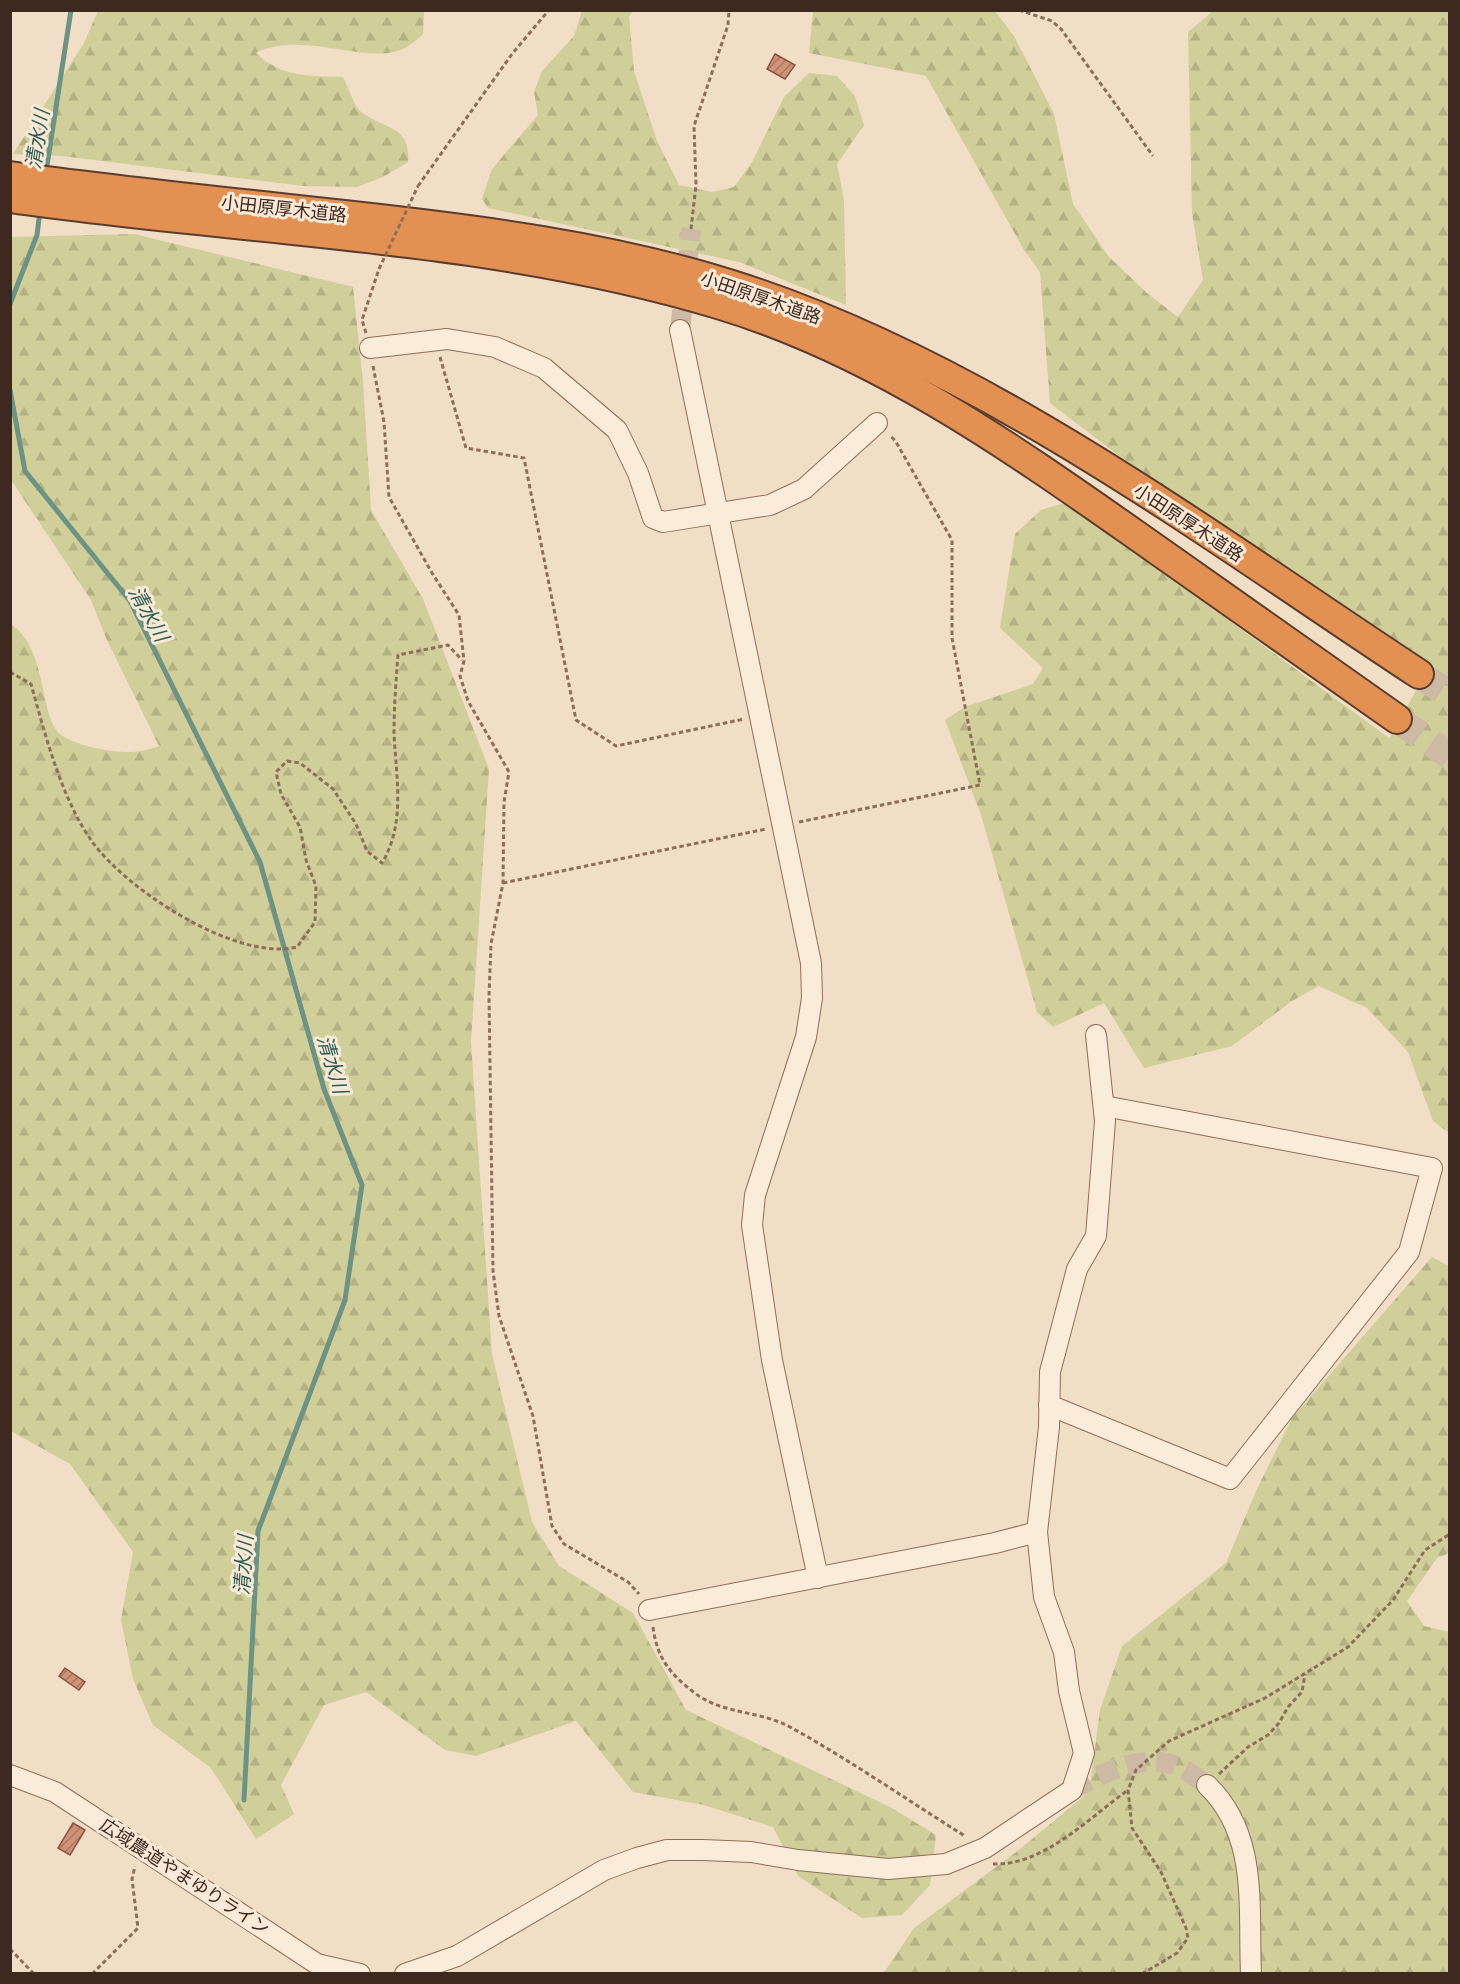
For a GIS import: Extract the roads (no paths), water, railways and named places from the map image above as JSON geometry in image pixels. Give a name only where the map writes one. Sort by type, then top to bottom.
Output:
[{"type":"highway","name":"小田原厚木道路","points":[[10,176],[76,196],[531,261],[648,285],[720,304],[805,335],[869,365],[996,438],[1397,719]]},
{"type":"highway","name":"小田原厚木道路","points":[[10,198],[76,196],[430,224],[631,257],[728,283],[813,313],[879,341],[1023,418],[1115,474],[1419,674]]},
{"type":"street","points":[[681,330],[811,963],[812,998],[806,1037],[755,1196],[752,1225],[772,1359],[818,1578]]},
{"type":"street","points":[[370,348],[447,339],[495,347],[544,368],[617,430],[638,473],[653,518],[663,522],[770,505],[804,489],[877,423]]},
{"type":"street","points":[[405,1974],[458,1956],[604,1870],[668,1850],[751,1852],[798,1860],[888,1869],[946,1864],[985,1848],[1072,1790],[1084,1753],[1069,1691],[1064,1652],[1044,1597],[1037,1532],[1049,1427],[1050,1372],[1077,1269],[1096,1236],[1105,1121],[1096,1035]]},
{"type":"street","points":[[1048,1405],[1230,1479],[1409,1252],[1432,1168],[1104,1106]]},
{"type":"street","points":[[650,1610],[995,1543],[1037,1532]]},
{"type":"street","name":"広域農道やまゆりライン","points":[[10,1775],[55,1792],[317,1964],[360,1974]]},
{"type":"street","points":[[1207,1785],[1232,1814],[1242,1839],[1247,1870],[1251,1974]]},
{"type":"waterway","name":"清水川","points":[[46,172],[71,10]]},
{"type":"waterway","name":"清水川","points":[[10,304],[37,235],[40,211]]},
{"type":"waterway","name":"清水川","points":[[10,390],[25,471],[130,601],[260,862],[324,1089],[362,1185],[345,1300],[258,1531],[244,1800]]},
{"type":"tunnel","points":[[680,330],[691,229]]},
{"type":"tunnel","points":[[1419,674],[1450,695]]},
{"type":"tunnel","points":[[1397,719],[1450,756]]},
{"type":"tunnel","points":[[1072,1790],[1110,1771],[1152,1761],[1179,1767],[1207,1785]]}]
